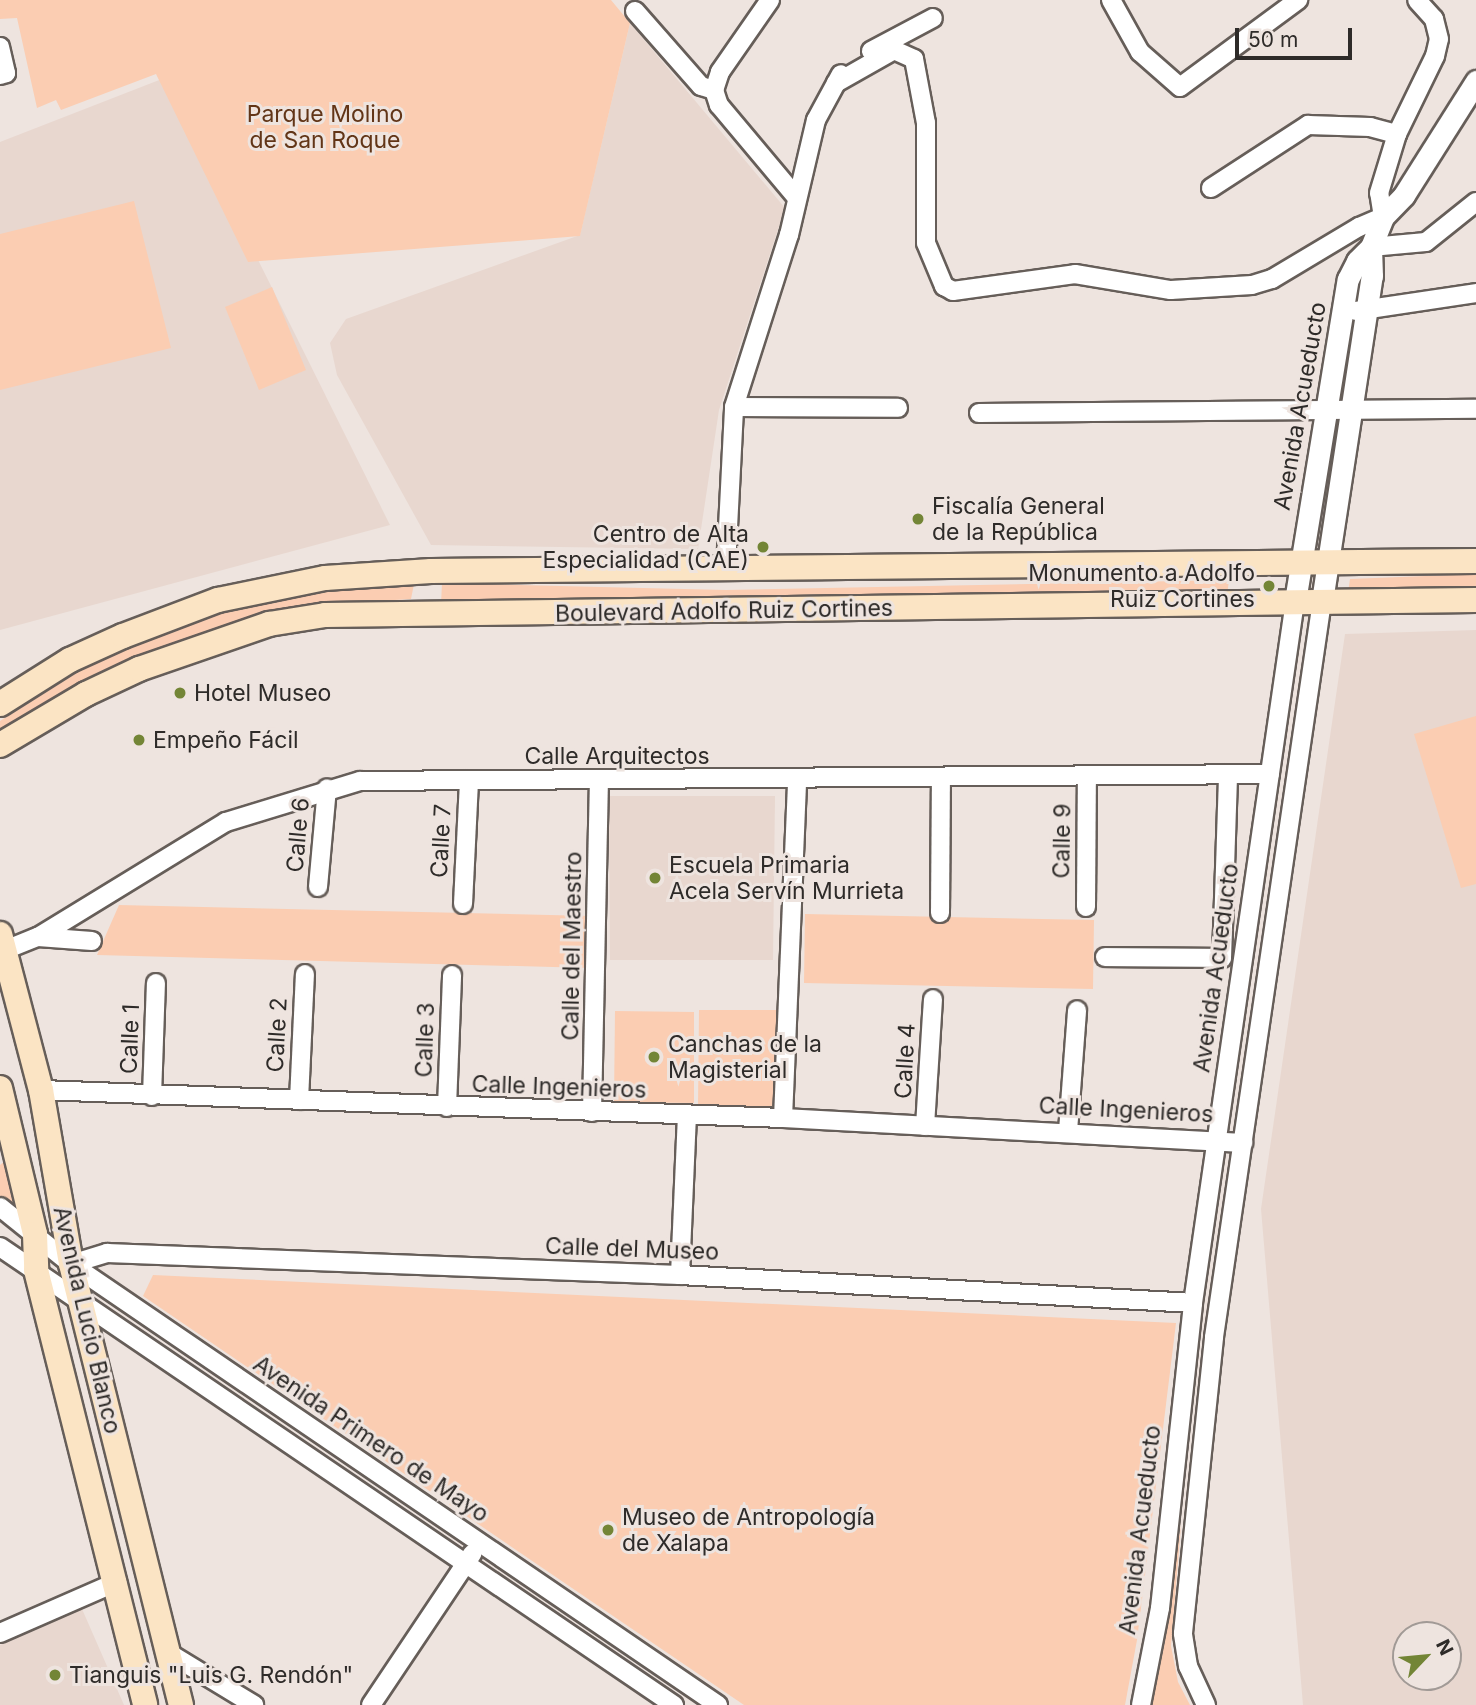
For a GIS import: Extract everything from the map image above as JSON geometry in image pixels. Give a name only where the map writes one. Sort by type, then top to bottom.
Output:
[{"type":"main road","name":"Boulevard Adolfo Ruiz Cortines","points":[[0,704],[71,660],[123,636],[218,600],[270,587],[431,570],[1476,561]]},
{"type":"main road","name":"Boulevard Adolfo Ruiz Cortines","points":[[0,745],[86,694],[139,669],[257,627],[325,615],[719,613],[1294,601],[1476,600]]},
{"type":"main road","name":"Avenida Lucio Blanco","points":[[3,942],[41,1090],[71,1264],[181,1705]]},
{"type":"main road","name":"Avenida Lucio Blanco","points":[[0,1088],[7,1149],[35,1234],[36,1270],[117,1582],[145,1705]]},
{"type":"street","points":[[708,88],[769,0]]},
{"type":"street","points":[[1111,0],[1139,52],[1180,87],[1298,0]]},
{"type":"street","points":[[836,83],[894,50],[914,59],[926,123],[926,243],[944,286],[953,291],[1076,274],[1171,290],[1252,285],[1272,279],[1359,227],[1383,218],[1379,193],[1397,134],[1435,56],[1439,39],[1434,19],[1416,0]]},
{"type":"street","points":[[638,6],[797,198]]},
{"type":"street","points":[[726,567],[734,407],[789,235],[816,120],[846,66],[906,29],[933,18]]},
{"type":"street","points":[[0,47],[3,74]]},
{"type":"street","name":"Avenida Acueducto","points":[[1141,1705],[1160,1608],[1193,1303],[1294,601],[1342,313],[1352,270],[1371,247],[1383,218],[1404,195],[1476,81]]},
{"type":"street","points":[[1211,188],[1308,125],[1370,127],[1397,134]]},
{"type":"street","points":[[1371,247],[1426,242],[1476,202]]},
{"type":"street","name":"Avenida Acueducto","points":[[1206,1705],[1188,1666],[1183,1633],[1214,1337],[1366,311],[1371,247]]},
{"type":"street","points":[[1342,313],[1476,293]]},
{"type":"street","points":[[734,407],[898,408]]},
{"type":"street","points":[[979,413],[1325,408],[1476,409]]},
{"type":"street","points":[[1105,957],[1222,958],[1228,774]]},
{"type":"street","name":"Calle Arquitectos","points":[[3,942],[38,937],[226,822],[327,788],[360,781],[941,779],[1270,774]]},
{"type":"street","name":"Calle 9","points":[[1086,907],[1087,776]]},
{"type":"street","points":[[940,914],[941,779]]},
{"type":"street","name":"Calle 7","points":[[463,904],[469,780]]},
{"type":"street","name":"Calle del Maestro","points":[[592,1112],[599,780]]},
{"type":"street","points":[[783,1118],[797,780]]},
{"type":"street","name":"Calle 6","points":[[318,887],[327,788]]},
{"type":"street","points":[[38,937],[92,941]]},
{"type":"street","name":"Calle 2","points":[[299,1100],[305,974]]},
{"type":"street","name":"Calle 3","points":[[447,1107],[452,975]]},
{"type":"street","name":"Calle 1","points":[[152,1096],[156,983]]},
{"type":"street","name":"Calle 4","points":[[925,1126],[933,999]]},
{"type":"street","points":[[1068,1131],[1077,1010]]},
{"type":"street","name":"Calle Ingenieros","points":[[41,1090],[687,1117],[783,1118],[1218,1139],[1243,1143]]},
{"type":"street","points":[[680,1275],[687,1117]]},
{"type":"street","name":"Avenida Primero de Mayo","points":[[0,1207],[71,1264],[718,1705]]},
{"type":"street","name":"Avenida Primero de Mayo","points":[[1,1248],[79,1298],[674,1705]]},
{"type":"street","name":"Calle del Museo","points":[[71,1264],[107,1253],[680,1275],[1193,1303]]},
{"type":"street","points":[[1189,1334],[1214,1337]]},
{"type":"street","points":[[1170,1514],[1196,1517]]},
{"type":"street","points":[[371,1705],[479,1542]]},
{"type":"street","points":[[0,1633],[117,1582]]},
{"type":"street","points":[[167,1652],[254,1705]]},
{"type":"shaded area","points":[[630,23],[785,208],[719,410],[698,549],[431,545],[337,375],[330,343],[346,319],[580,235]]},
{"type":"shaded area","points":[[167,77],[390,525],[0,630],[0,142]]},
{"type":"shaded area","points":[[1476,630],[1476,1705],[1303,1705],[1261,1209],[1345,634]]},
{"type":"shaded area","points":[[609,796],[775,796],[773,960],[610,960]]},
{"type":"shaded area","name":"Tianguis \"Luis G. Rendón\"","points":[[82,1609],[124,1705],[0,1705],[0,1645]]},
{"type":"green space","name":"Parque Molino de San Roque","points":[[0,0],[611,0],[630,23],[580,236],[248,262],[156,74],[61,110],[56,100],[37,108],[17,18],[0,19]]},
{"type":"green space","points":[[134,201],[171,348],[0,390],[0,234]]},
{"type":"green space","points":[[272,287],[306,370],[259,390],[225,307]]},
{"type":"green space","points":[[1476,574],[1476,597],[1347,600],[1350,579]]},
{"type":"green space","points":[[1229,580],[1227,596],[441,604],[442,583],[726,590]]},
{"type":"green space","points":[[414,584],[411,599],[314,605],[222,628],[0,745],[0,721],[124,643],[218,608],[316,587]]},
{"type":"green space","points":[[1476,716],[1476,884],[1461,888],[1414,734]]},
{"type":"green space","points":[[119,905],[591,916],[589,968],[97,955]]},
{"type":"green space","points":[[805,914],[1094,920],[1093,989],[804,983]]},
{"type":"green space","points":[[699,1010],[780,1010],[776,1108],[698,1106]]},
{"type":"green space","name":"Canchas de la Magisterial","points":[[615,1011],[694,1012],[694,1103],[614,1102]]},
{"type":"green space","points":[[5,1161],[18,1209],[0,1196],[0,1165]]},
{"type":"green space","points":[[153,1275],[1176,1323],[1137,1640],[1125,1705],[744,1705],[143,1296]]},
{"type":"green space","points":[[1181,1525],[1171,1646],[1178,1682],[1190,1705],[1151,1705]]},
{"type":"place","name":"Fiscalía General de la República","points":[[918,519]]},
{"type":"place","name":"Centro de Alta Especialidad (CAE)","points":[[763,547]]},
{"type":"place","name":"Monumento a Adolfo Ruiz Cortines","points":[[1269,586]]},
{"type":"place","name":"Hotel Museo","points":[[180,693]]},
{"type":"place","name":"Empeño Fácil","points":[[139,740]]},
{"type":"place","name":"Escuela Primaria Acela Servín Murrieta","points":[[655,878]]},
{"type":"place","name":"Canchas de la Magisterial","points":[[654,1057]]},
{"type":"place","name":"Museo de Antropología de Xalapa","points":[[608,1530]]},
{"type":"place","name":"Tianguis \"Luis G. Rendón\"","points":[[55,1675]]}]
